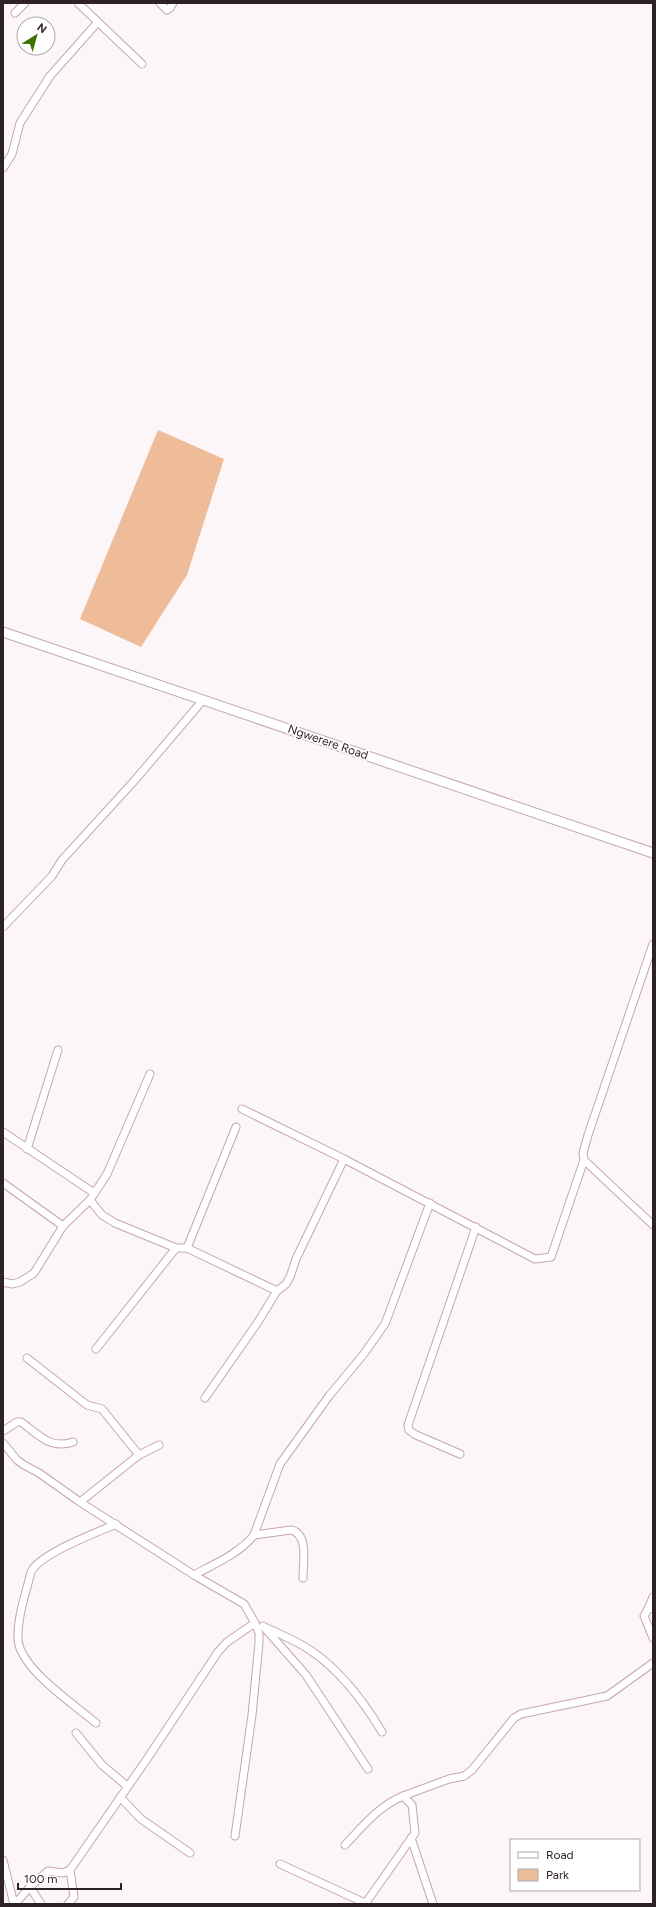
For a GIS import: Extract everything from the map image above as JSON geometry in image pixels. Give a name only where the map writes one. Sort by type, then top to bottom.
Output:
[{"type":"main road","name":"Ngwerere Road","points":[[3,632],[653,853]]},
{"type":"street","points":[[15,13],[25,3]]},
{"type":"street","points":[[78,3],[97,23],[142,64]]},
{"type":"street","points":[[160,3],[166,10],[170,8],[173,3]]},
{"type":"street","points":[[3,168],[12,154],[20,123],[50,76],[97,23]]},
{"type":"street","points":[[3,927],[52,876],[62,860],[140,774],[203,700]]},
{"type":"street","points":[[242,1109],[430,1202],[535,1259],[551,1257],[584,1160],[583,1153],[588,1134],[653,944]]},
{"type":"street","points":[[27,1148],[58,1050]]},
{"type":"street","points":[[4,1285],[20,1282],[34,1273],[63,1226],[90,1200],[107,1174],[150,1074]]},
{"type":"street","points":[[187,1248],[236,1127]]},
{"type":"street","points":[[3,1132],[94,1193]]},
{"type":"street","points":[[205,1398],[277,1291],[286,1284],[296,1259],[344,1159]]},
{"type":"street","points":[[584,1160],[653,1225]]},
{"type":"street","points":[[3,1183],[63,1226]]},
{"type":"street","points":[[90,1200],[102,1214],[115,1223],[176,1248],[187,1248],[277,1291]]},
{"type":"street","points":[[194,1576],[239,1550],[247,1544],[254,1535],[280,1464],[329,1396],[364,1355],[385,1324],[430,1202]]},
{"type":"street","points":[[460,1454],[414,1434],[409,1430],[408,1425],[476,1227]]},
{"type":"street","points":[[96,1350],[176,1248]]},
{"type":"street","points":[[27,1358],[87,1406],[102,1410],[140,1455]]},
{"type":"street","points":[[3,1431],[17,1422],[20,1422],[55,1445],[63,1445],[73,1442]]},
{"type":"street","points":[[3,1443],[17,1460],[194,1576],[244,1604],[255,1622],[259,1633],[259,1643],[253,1708],[235,1836]]},
{"type":"street","points":[[80,1502],[140,1455],[159,1445]]},
{"type":"street","points":[[96,1723],[40,1678],[24,1654],[18,1640],[20,1622],[31,1572],[34,1566],[53,1554],[116,1524]]},
{"type":"street","points":[[254,1535],[290,1530],[296,1531],[301,1535],[303,1543],[303,1578]]},
{"type":"street","points":[[653,1597],[650,1609],[644,1616],[653,1638]]},
{"type":"street","points":[[255,1622],[310,1650],[324,1661],[364,1702],[382,1732]]},
{"type":"street","points":[[14,1904],[48,1871],[63,1873],[70,1870],[147,1759],[218,1652],[227,1642],[255,1622]]},
{"type":"street","points":[[263,1626],[306,1675],[368,1769]]},
{"type":"street","points":[[346,1845],[373,1816],[390,1802],[450,1779],[464,1776],[472,1770],[514,1718],[521,1714],[608,1696],[653,1663]]},
{"type":"street","points":[[76,1733],[102,1765],[127,1786]]},
{"type":"street","points":[[280,1864],[365,1904],[399,1853],[415,1833],[412,1805],[403,1796]]},
{"type":"street","points":[[120,1797],[142,1819],[190,1853]]},
{"type":"street","points":[[411,1838],[433,1904]]},
{"type":"street","points":[[3,1860],[14,1904]]},
{"type":"street","points":[[68,1904],[74,1896],[70,1870]]},
{"type":"street","points":[[30,1887],[41,1904]]},
{"type":"green space","points":[[158,430],[224,459],[187,575],[141,647],[80,619]]}]
